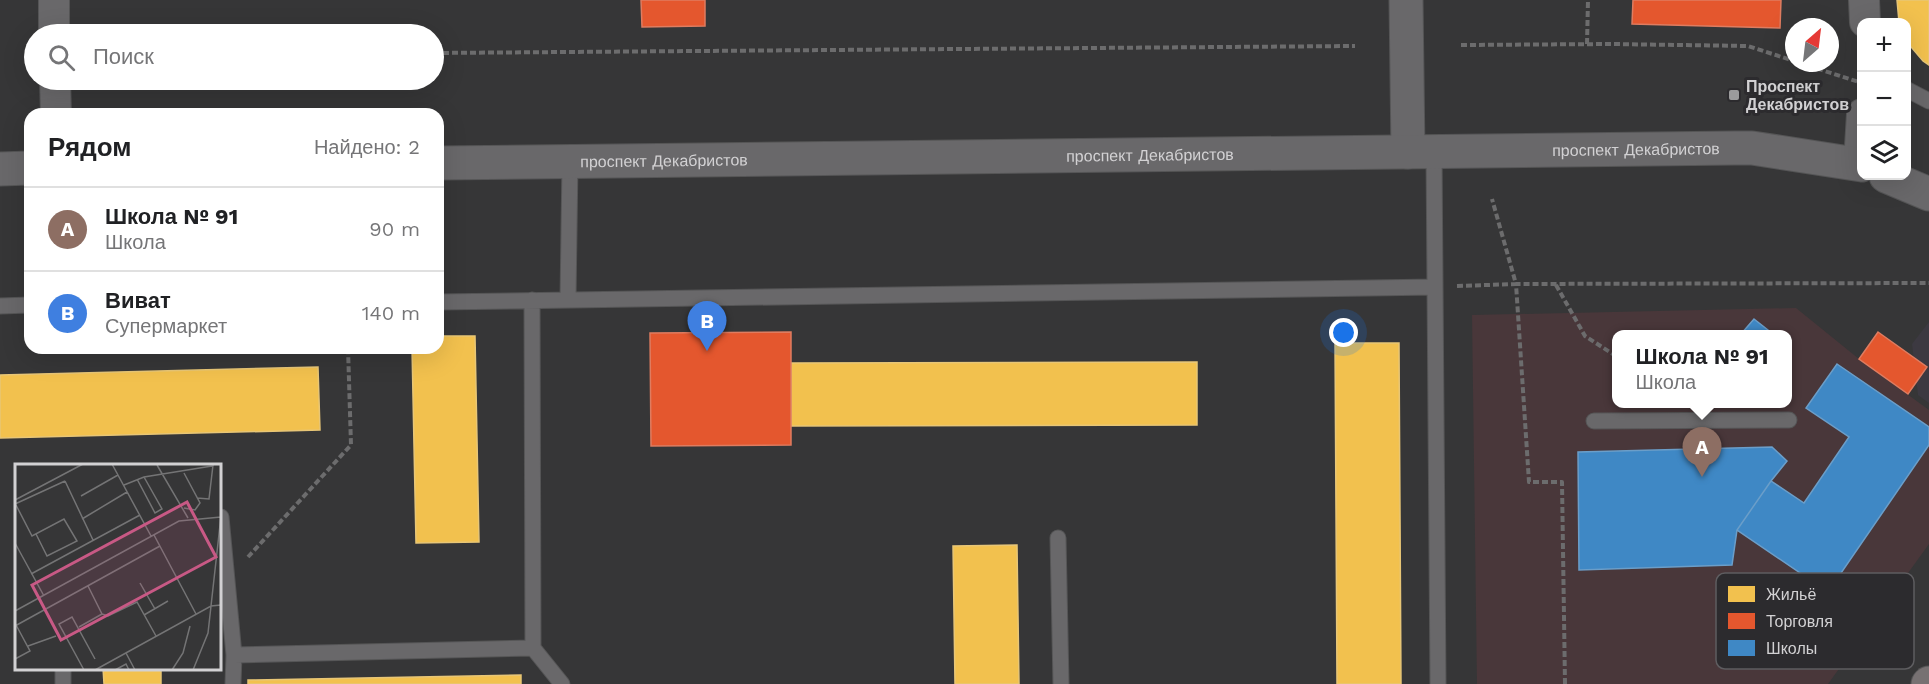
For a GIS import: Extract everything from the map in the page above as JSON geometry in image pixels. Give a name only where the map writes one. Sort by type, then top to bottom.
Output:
[{"type":"main road","points":[[1406,0],[1421,152]]},
{"type":"main road","name":"проспект Декабристов","points":[[444,163],[1752,148],[1857,166]]},
{"type":"main road","points":[[0,169],[24,168]]},
{"type":"main road","name":"проспект Декабристов","points":[[1897,180],[1929,194]]},
{"type":"street","points":[[54,0],[54,24]]},
{"type":"street","points":[[1864,0],[1865,18]]},
{"type":"street","points":[[55,90],[56,108]]},
{"type":"lane","points":[[1911,91],[1929,101]]},
{"type":"lane","points":[[1421,152],[1435,287],[1438,684]]},
{"type":"lane","points":[[568,299],[570,162]]},
{"type":"lane","points":[[444,302],[1435,287]]},
{"type":"lane","points":[[532,300],[533,648],[562,684]]},
{"type":"lane","points":[[0,306],[24,305]]},
{"type":"lane","points":[[1594,421],[1789,420]]},
{"type":"lane","points":[[220,517],[234,655],[233,684]]},
{"type":"lane","points":[[1058,538],[1061,684]]},
{"type":"lane","points":[[234,655],[533,648]]},
{"type":"path","points":[[1587,45],[1588,0]]},
{"type":"path","points":[[1461,45],[1748,46],[1785,58]]},
{"type":"path","points":[[444,53],[1355,46]]},
{"type":"path","points":[[1828,72],[1857,81]]},
{"type":"path","points":[[1492,199],[1516,284],[1529,482],[1562,482],[1565,684]]},
{"type":"path","points":[[1435,287],[1516,284],[1929,283]]},
{"type":"path","points":[[1556,284],[1585,336],[1612,353]]},
{"type":"path","points":[[227,579],[351,445],[348,354]]},
{"type":"shaded area","points":[[1796,308],[1859,359],[1929,410],[1929,544],[1908,573],[1716,573],[1716,669],[1839,669],[1828,684],[1477,684],[1472,315]]},
{"type":"shaded area","points":[[1929,322],[1929,403],[1918,395],[1912,344]]},
{"type":"building: Жильё","points":[[1897,0],[1929,0],[1929,65],[1911,47],[1911,18],[1899,18]]},
{"type":"building: Жильё","points":[[444,336],[475,336],[479,542],[416,543],[412,354],[444,354]]},
{"type":"building: Жильё","points":[[1335,343],[1399,343],[1401,684],[1337,684]]},
{"type":"building: Жильё","points":[[1197,362],[1197,425],[791,426],[791,363]]},
{"type":"building: Жильё","points":[[318,367],[320,430],[0,438],[0,375]]},
{"type":"building: Жильё","points":[[1017,545],[1019,684],[955,684],[953,546]]},
{"type":"building: Жильё","points":[[103,669],[161,669],[161,684],[104,684]]},
{"type":"building: Жильё","points":[[521,675],[521,684],[248,684],[248,680]]},
{"type":"building: Торговля","points":[[641,0],[705,0],[705,26],[642,27]]},
{"type":"building: Торговля","points":[[1633,0],[1781,0],[1780,28],[1632,24]]},
{"type":"building: Торговля","points":[[791,332],[791,445],[651,446],[650,333]]},
{"type":"building: Торговля","points":[[1878,332],[1927,367],[1908,394],[1859,359]]},
{"type":"building: Школы","points":[[1754,319],[1768,330],[1744,330]]},
{"type":"building: Школы","points":[[1837,364],[1929,427],[1929,445],[1841,573],[1800,573],[1737,530],[1771,481],[1804,503],[1849,437],[1806,408]]},
{"type":"building: Школы","points":[[1772,447],[1787,461],[1737,530],[1732,565],[1579,570],[1578,452]]},
{"type":"place","name":"Проспект Декабристов","points":[[1734,95]]},
{"type":"place","name":"Виват","points":[[707,351]]},
{"type":"place","name":"Школа № 91","points":[[1702,477]]}]
